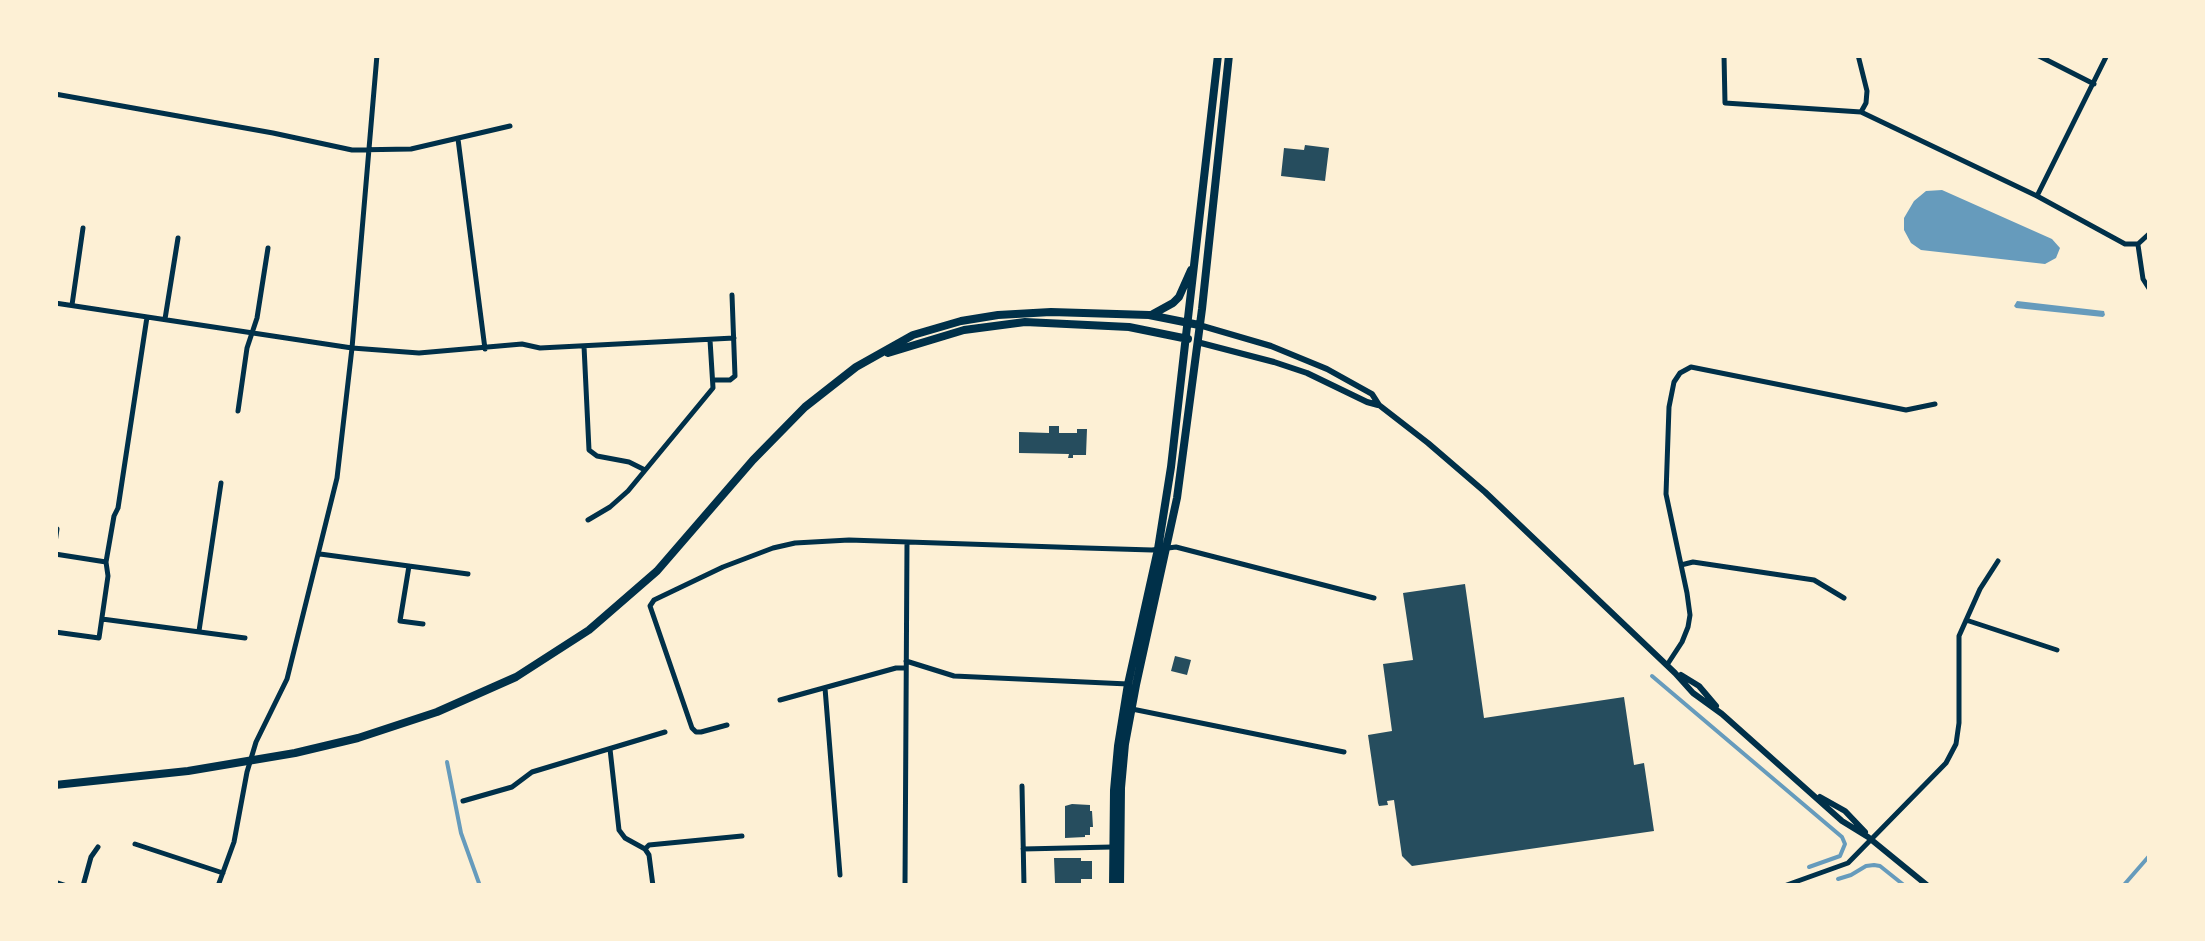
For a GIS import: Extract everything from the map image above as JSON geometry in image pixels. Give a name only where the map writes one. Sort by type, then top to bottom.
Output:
[{"type":"main road","points":[[1120,886],[1121,788],[1131,708],[1163,548],[1218,55]]},
{"type":"main road","points":[[1112,886],[1118,746],[1128,684],[1180,483],[1230,55]]},
{"type":"main road","points":[[1149,315],[1179,296],[1196,254]]},
{"type":"main road","points":[[55,786],[188,771],[358,738],[483,694],[589,630],[656,570],[805,407],[856,367],[913,335],[961,321],[1050,312],[1149,315],[1199,326]]},
{"type":"main road","points":[[878,356],[964,330],[1025,322],[1129,328],[1198,342]]},
{"type":"street","points":[[218,886],[234,842],[259,732],[287,679],[337,478],[377,55]]},
{"type":"street","points":[[1724,55],[1725,102],[1862,112],[2037,196],[2125,244],[2138,244],[2150,233]]},
{"type":"street","points":[[1858,55],[1868,91],[1862,112]]},
{"type":"street","points":[[2037,55],[2094,84]]},
{"type":"street","points":[[2037,196],[2108,55]]},
{"type":"street","points":[[55,94],[220,122],[352,150],[411,149],[510,126]]},
{"type":"street","points":[[458,138],[485,349]]},
{"type":"street","points":[[72,305],[84,228]]},
{"type":"street","points":[[165,319],[178,238]]},
{"type":"street","points":[[2138,244],[2144,279],[2150,290]]},
{"type":"street","points":[[238,411],[268,248]]},
{"type":"street","points":[[713,380],[730,380],[735,376],[732,295]]},
{"type":"street","points":[[55,303],[352,348],[418,353],[522,344],[540,348],[734,338]]},
{"type":"street","points":[[55,632],[99,638],[108,576],[106,562],[118,508],[146,316]]},
{"type":"street","points":[[1199,326],[1271,346],[1327,369],[1372,394],[1380,405],[1489,496],[1675,673],[1698,686],[1722,714],[1815,795],[1845,811],[1870,839],[1928,886]]},
{"type":"street","points":[[588,520],[628,491],[714,388],[710,340]]},
{"type":"street","points":[[1198,342],[1291,367],[1380,405]]},
{"type":"street","points":[[584,346],[589,450],[645,470]]},
{"type":"street","points":[[1667,665],[1682,642],[1690,615],[1669,512],[1666,477],[1669,407],[1680,373],[1691,367],[1906,410],[1935,404]]},
{"type":"street","points":[[200,631],[222,482]]},
{"type":"street","points":[[55,543],[57,529]]},
{"type":"street","points":[[727,725],[702,732],[692,728],[650,606],[654,600],[724,566],[795,543],[849,540],[1176,547],[1374,598]]},
{"type":"street","points":[[904,886],[906,542]]},
{"type":"street","points":[[55,554],[106,562]]},
{"type":"street","points":[[320,554],[468,574]]},
{"type":"street","points":[[1784,886],[1848,864],[1946,763],[1956,744],[1960,722],[1959,636],[1980,589],[1998,561]]},
{"type":"street","points":[[1681,565],[1693,562],[1814,580],[1844,598]]},
{"type":"street","points":[[408,566],[400,621],[423,624]]},
{"type":"street","points":[[102,619],[245,638]]},
{"type":"street","points":[[1966,620],[2057,650]]},
{"type":"street","points":[[780,700],[915,662],[954,676],[1128,684]]},
{"type":"street","points":[[825,688],[840,876]]},
{"type":"street","points":[[1131,708],[1344,752]]},
{"type":"street","points":[[463,802],[512,787],[532,772],[665,732]]},
{"type":"street","points":[[610,749],[619,830],[649,855],[653,886]]},
{"type":"street","points":[[1022,786],[1024,886]]},
{"type":"street","points":[[645,849],[649,845],[742,836]]},
{"type":"street","points":[[135,844],[223,874]]},
{"type":"street","points":[[83,886],[98,846]]},
{"type":"street","points":[[1023,849],[1112,846]]},
{"type":"street","points":[[55,882],[67,886]]},
{"type":"water","points":[[1942,190],[2052,239],[2060,248],[2056,258],[2045,264],[1921,250],[1911,243],[1904,230],[1904,218],[1926,191]]},
{"type":"water","points":[[2017,301],[2104,311],[2105,315],[2016,308]]},
{"type":"building","points":[[1305,145],[1329,148],[1325,181],[1281,176],[1284,148],[1304,150]]},
{"type":"building","points":[[1049,426],[1059,426],[1059,433],[1087,429],[1086,455],[1068,458],[1069,454],[1019,453],[1019,432],[1049,433]]},
{"type":"building","points":[[1465,584],[1484,718],[1624,697],[1634,765],[1644,763],[1654,831],[1412,866],[1402,856],[1394,800],[1387,801],[1388,805],[1378,803],[1368,735],[1392,731],[1383,664],[1413,660],[1403,593]]},
{"type":"building","points":[[1175,656],[1191,660],[1187,675],[1171,671]]},
{"type":"building","points":[[1090,805],[1090,835],[1065,838],[1065,806]]},
{"type":"building","points":[[1054,858],[1092,861],[1092,879],[1055,883]]},
{"type":"waterway","points":[[1652,676],[1842,837],[1845,844],[1840,856],[1809,867]]},
{"type":"waterway","points":[[447,762],[461,833],[480,886]]},
{"type":"waterway","points":[[2123,886],[2150,855]]},
{"type":"waterway","points":[[1838,879],[1874,865],[1905,886]]}]
